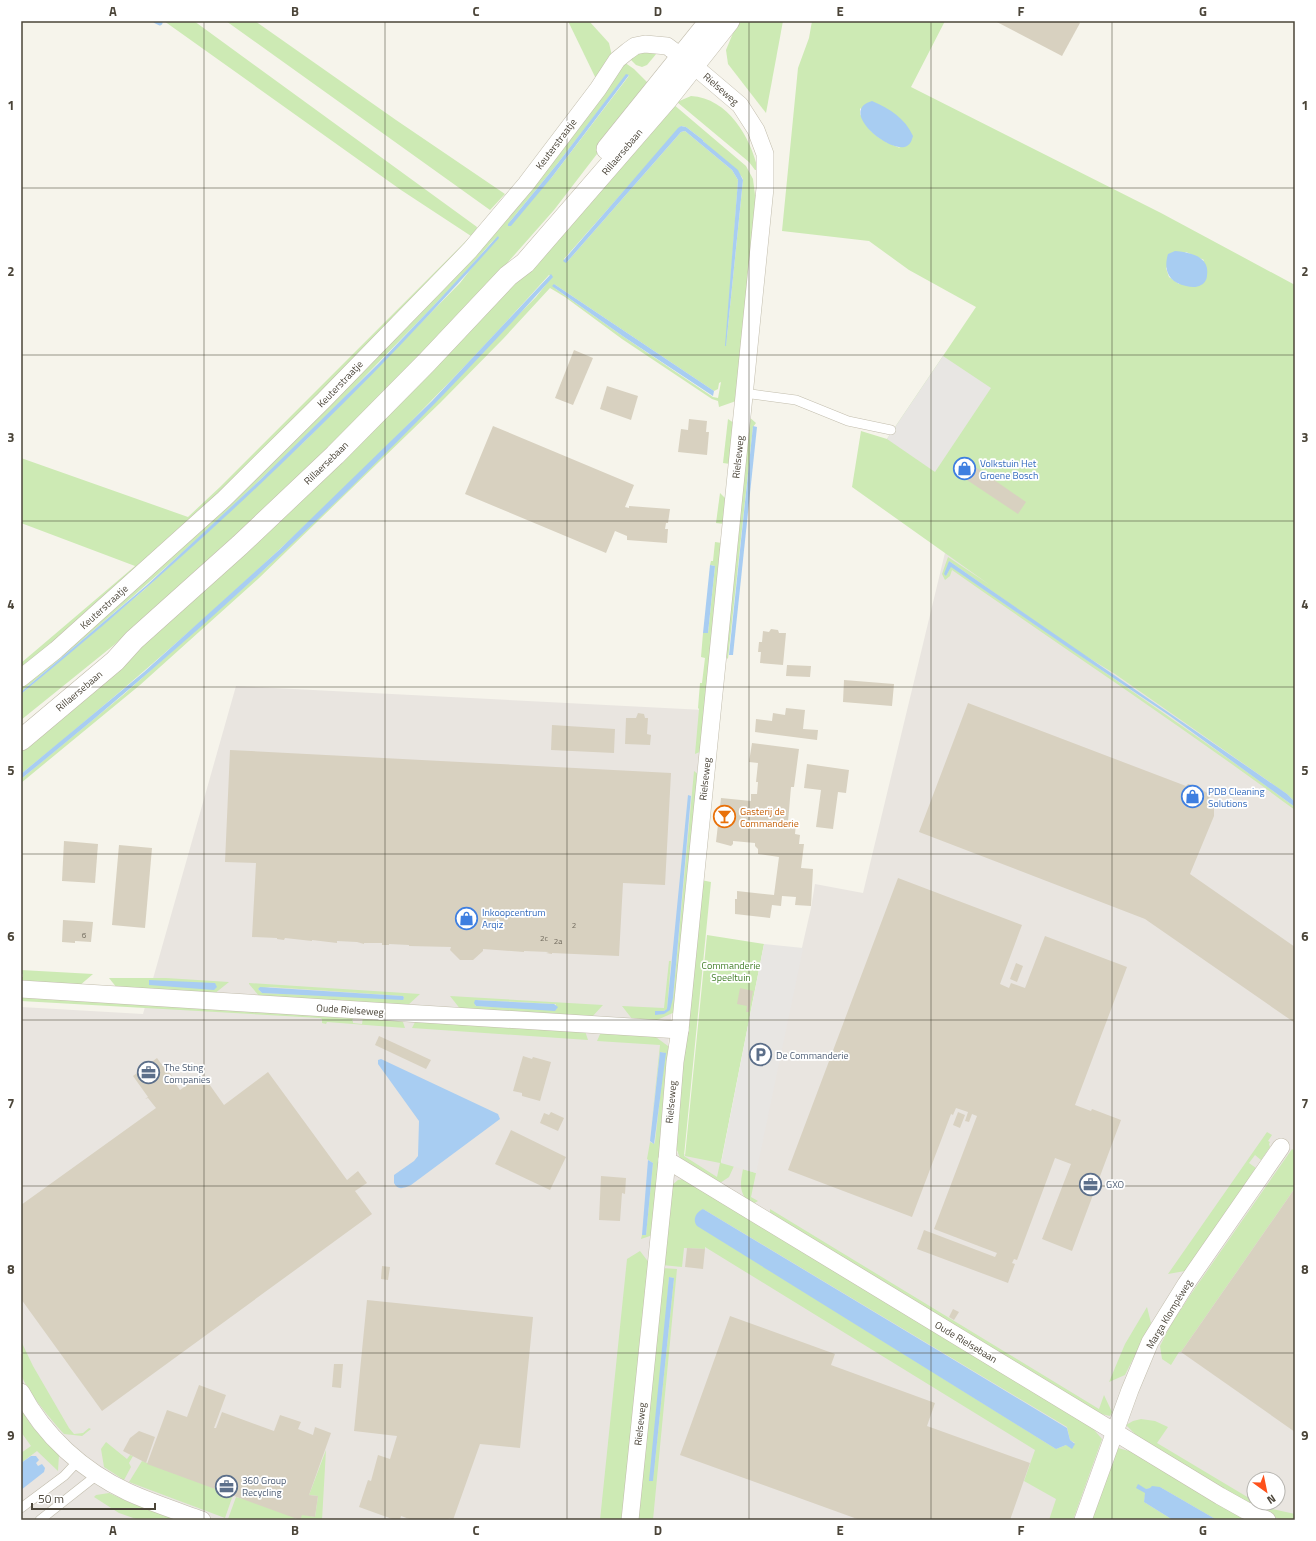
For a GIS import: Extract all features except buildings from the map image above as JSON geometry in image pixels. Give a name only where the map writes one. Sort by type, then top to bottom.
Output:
[{"type":"street","name":"Rillaersebaan","points":[[21,740],[116,661],[134,640],[240,545],[335,455],[427,362],[508,276],[525,263],[600,178],[688,61],[710,21]]},
{"type":"street","name":"Rillaersebaan","points":[[688,61],[729,21]]},
{"type":"street","name":"Rielseweg","points":[[622,56],[635,46],[645,44],[667,46],[688,61],[740,105],[756,130],[765,154],[765,188],[680,1030],[674,1062],[667,1160],[630,1520]]},
{"type":"street","name":"Keuterstraatje","points":[[21,678],[56,650],[224,499],[324,400],[470,250],[526,184],[622,56]]},
{"type":"street","name":"Rillaersebaan","points":[[21,725],[110,655],[134,640]]},
{"type":"street","name":"Oude Rielseweg","points":[[21,989],[680,1030]]},
{"type":"street","name":"Marga Klompéweg","points":[[1083,1520],[1114,1432],[1150,1342],[1186,1284],[1281,1147]]},
{"type":"street","name":"Oude Rielsebaan","points":[[667,1160],[1220,1496],[1267,1520]]},
{"type":"street","points":[[21,1392],[38,1419],[49,1432],[78,1461],[98,1476],[129,1492],[202,1520]]},
{"type":"lane","points":[[744,394],[796,400],[848,421],[891,430]]},
{"type":"lane","points":[[21,1508],[64,1476],[78,1461]]},
{"type":"lane","points":[[40,1520],[98,1476]]},
{"type":"shaded area","points":[[943,356],[991,388],[935,472],[887,439]]},
{"type":"shaded area","points":[[950,532],[1295,782],[1295,1520],[21,1520],[21,1007],[143,1014],[236,686],[704,710],[657,1148],[756,1170],[783,1031],[815,884],[863,893]]},
{"type":"shaded area","name":"De Commanderie","points":[[764,944],[803,948],[756,1173],[721,1163]]},
{"type":"green space","points":[[164,21],[194,21],[477,227],[475,236],[268,450],[21,674],[21,663],[135,566],[21,523],[21,458],[188,517],[220,487],[471,236],[401,190]]},
{"type":"green space","points":[[226,21],[255,21],[505,194],[490,210]]},
{"type":"green space","points":[[568,21],[589,21],[609,43],[612,56],[598,83]]},
{"type":"green space","points":[[741,21],[783,21],[766,113],[728,64],[726,50],[733,33]]},
{"type":"green space","points":[[812,21],[945,21],[911,87],[1161,213],[1295,285],[1295,802],[1287,794],[1115,674],[1076,650],[949,561],[946,576],[951,566],[1210,746],[1295,807],[1295,810],[1253,779],[952,570],[950,576],[945,580],[942,574],[948,557],[990,585],[852,487],[861,431],[887,439],[976,307],[909,270],[869,241],[782,231],[798,68],[809,38]],"holes":[[[860,108],[900,148],[876,136],[864,121],[860,114]],[[1186,252],[1204,260],[1179,284],[1169,277],[1166,268]]]},
{"type":"green space","points":[[641,52],[657,53],[647,65],[642,67],[636,65],[629,58]]},
{"type":"green space","points":[[624,62],[634,69],[648,83],[610,137],[554,210],[486,287],[280,496],[114,645],[21,720],[21,694],[144,590],[307,439],[460,283],[496,237],[407,334],[291,451],[158,574],[21,692],[21,683],[331,397]],"holes":[[[626,75],[629,75],[552,177],[508,224],[558,163]]]},
{"type":"green space","points":[[691,96],[704,98],[727,112],[736,122],[750,145],[758,170],[755,170],[749,162],[677,102]]},
{"type":"green space","points":[[673,104],[746,166],[753,179],[755,195],[757,195],[736,401],[719,407],[718,401],[712,399],[622,339],[565,297],[550,288],[503,339],[440,403],[258,579],[140,685],[21,783],[21,779],[123,695],[268,566],[536,297],[552,277],[549,275],[432,400],[334,498],[232,593],[128,685],[21,774],[21,746],[109,673]],"holes":[[[681,126],[686,127],[703,140],[742,177],[743,180],[726,346],[738,180],[732,170],[685,131],[681,132],[567,262],[564,261],[564,259]],[[554,284],[714,391],[718,389],[719,383],[721,382],[718,398],[713,397],[624,337],[556,289]]]},
{"type":"green space","points":[[748,416],[756,423],[753,427],[728,659],[724,655]]},
{"type":"green space","points":[[728,419],[734,423],[730,464],[723,463]]},
{"type":"green space","points":[[720,493],[727,500],[724,524],[716,523]]},
{"type":"green space","points":[[715,542],[722,543],[702,751],[695,754],[700,683],[702,683],[705,658],[701,657],[703,633],[708,633],[715,566],[710,565],[711,561],[713,561]]},
{"type":"green space","points":[[694,771],[699,775],[675,1012],[657,1020],[633,1020],[622,1006],[664,1008],[669,961],[671,961],[667,1009],[673,998]],"holes":[[[667,1009],[664,1014],[656,1011],[664,1011]]]},
{"type":"green space","name":"Commanderie Speeltuin","points":[[701,880],[711,882],[684,1156],[717,1177],[720,1163],[685,1156],[707,935],[764,944],[721,1162],[734,1166],[729,1177],[720,1183],[680,1158],[675,1145]]},
{"type":"green space","points":[[21,970],[93,974],[79,986],[21,982],[21,977],[23,977],[23,974],[21,974]]},
{"type":"green space","points":[[109,978],[166,978],[229,982],[214,994],[117,988]]},
{"type":"green space","points":[[249,983],[420,994],[407,1006],[260,997]],"holes":[[[270,987],[403,996],[404,999],[262,993],[258,989]]]},
{"type":"green space","points":[[21,995],[354,1016],[352,1021],[353,1023],[362,1024],[363,1017],[402,1019],[405,1028],[327,1022],[326,1024],[322,1023],[322,1019],[320,1018],[21,1001]]},
{"type":"green space","points":[[450,996],[603,1005],[591,1018],[461,1010]],"holes":[[[478,1000],[556,1004],[556,1010],[476,1006],[475,1005]]]},
{"type":"green space","points":[[416,1020],[585,1031],[588,1040],[412,1028]]},
{"type":"green space","points":[[601,1032],[653,1035],[672,1049],[653,1235],[641,1239],[642,1235],[646,1235],[653,1163],[647,1159],[650,1142],[654,1144],[655,1142],[665,1053],[660,1052],[651,1129],[660,1045],[597,1041]]},
{"type":"green space","points":[[1267,1132],[1272,1135],[1268,1141],[1270,1142],[1270,1147],[1261,1160],[1255,1155],[1249,1163],[1256,1168],[1185,1271],[1168,1274]]},
{"type":"green space","points":[[1292,1149],[1295,1151],[1295,1188],[1171,1365],[1162,1359],[1160,1346],[1170,1326]]},
{"type":"green space","points":[[743,1169],[756,1173],[751,1197],[758,1201],[751,1205],[742,1193],[741,1180]]},
{"type":"green space","points":[[684,1179],[1090,1425],[1102,1439],[1073,1520],[1049,1520],[1056,1499],[1024,1481],[1035,1450],[705,1247],[705,1249],[684,1248],[682,1267],[662,1265],[672,1185],[678,1180]],"holes":[[[703,1209],[1067,1427],[1070,1440],[1075,1443],[1056,1449],[700,1227],[695,1218]]]},
{"type":"green space","points":[[770,1209],[1099,1409],[1104,1395],[1112,1412],[1110,1416],[1097,1413],[770,1217]]},
{"type":"green space","points":[[640,1251],[650,1264],[624,1520],[600,1520],[627,1259]]},
{"type":"green space","points":[[662,1268],[677,1269],[653,1520],[637,1520]],"holes":[[[669,1277],[674,1278],[653,1481]]]},
{"type":"green space","points":[[1147,1307],[1151,1323],[1125,1375],[1109,1382],[1125,1344]]},
{"type":"green space","points":[[21,1341],[33,1366],[69,1428],[74,1434],[83,1433],[89,1428],[91,1429],[82,1436],[64,1434],[53,1422],[27,1387],[20,1369]]},
{"type":"green space","points":[[21,1410],[32,1426],[59,1455],[58,1471],[37,1451],[21,1463],[21,1453],[31,1446],[21,1432]]},
{"type":"green space","points":[[1141,1419],[1155,1421],[1168,1427],[1157,1443],[1246,1496],[1246,1503],[1141,1440],[1126,1425]]},
{"type":"green space","points":[[106,1442],[127,1459],[130,1455],[133,1456],[129,1463],[131,1467],[124,1480],[104,1467],[101,1449]]},
{"type":"green space","points":[[1118,1448],[1140,1454],[1255,1520],[1217,1520],[1160,1487],[1146,1489],[1144,1502],[1173,1520],[1092,1520]]},
{"type":"green space","points":[[326,1450],[322,1520],[299,1520],[301,1514],[315,1517],[318,1496],[309,1495]]},
{"type":"green space","points":[[142,1461],[233,1495],[225,1518],[129,1482]]},
{"type":"green space","points":[[109,1493],[176,1520],[139,1520],[119,1513],[94,1497],[96,1495]]},
{"type":"green space","points":[[236,1497],[297,1514],[294,1520],[230,1520],[228,1519]]},
{"type":"green space","points":[[1260,1511],[1281,1511],[1295,1514],[1295,1520],[1283,1520]]},
{"type":"water","points":[[626,74],[629,75],[552,177],[511,226],[508,226],[508,224],[558,163]]},
{"type":"water","points":[[872,101],[891,111],[906,124],[913,136],[907,146],[899,147],[890,144],[870,131],[863,122],[860,114],[863,106]]},
{"type":"water","points":[[681,126],[686,127],[703,140],[738,170],[743,180],[726,346],[738,180],[732,170],[685,131],[681,132],[567,262],[566,263],[563,261]]},
{"type":"water","points":[[498,236],[499,238],[444,299],[387,359],[269,476],[147,587],[21,694],[21,692],[147,585],[260,480],[378,364]]},
{"type":"water","points":[[1175,251],[1186,252],[1202,259],[1207,269],[1207,278],[1204,283],[1197,287],[1190,287],[1175,282],[1172,279],[1166,266],[1168,254]]},
{"type":"water","points":[[551,274],[553,277],[428,411],[297,539],[161,662],[21,779],[21,774],[144,672],[279,550],[432,401]]},
{"type":"water","points":[[554,284],[714,391],[713,396],[624,337],[552,286]]},
{"type":"water","points":[[753,426],[757,427],[733,655],[729,655]]},
{"type":"water","points":[[949,561],[1287,794],[1295,802],[1295,807],[1170,716],[951,567],[946,576],[944,574]]},
{"type":"water","points":[[710,565],[715,566],[708,633],[703,633]]},
{"type":"water","points":[[688,795],[691,796],[673,998],[670,1010],[664,1014],[655,1015],[655,1011],[664,1011],[667,1009]]},
{"type":"water","points":[[149,980],[215,983],[217,987],[214,990],[149,985]]},
{"type":"water","points":[[260,987],[403,996],[404,998],[403,1000],[262,993],[258,989]]},
{"type":"water","points":[[475,1000],[554,1004],[558,1007],[555,1011],[476,1006],[474,1003]]},
{"type":"water","points":[[660,1052],[666,1053],[654,1144],[650,1141]]},
{"type":"water","points":[[381,1059],[498,1114],[500,1119],[411,1185],[404,1188],[397,1187],[394,1183],[394,1175],[414,1161],[418,1156],[419,1121],[378,1064],[378,1060]]},
{"type":"water","points":[[648,1160],[653,1163],[646,1235],[642,1235]]},
{"type":"water","points":[[703,1209],[1067,1428],[1070,1440],[1075,1444],[1072,1449],[1066,1445],[1056,1449],[697,1226],[695,1221],[696,1216],[698,1212]]},
{"type":"water","points":[[669,1277],[674,1278],[653,1481],[649,1481]]},
{"type":"water","points":[[31,1456],[36,1456],[39,1460],[36,1463],[38,1466],[42,1464],[45,1468],[44,1472],[21,1490],[21,1463]]},
{"type":"water","points":[[1138,1484],[1146,1489],[1152,1486],[1160,1487],[1217,1520],[1173,1520],[1144,1502],[1145,1493],[1136,1488]]},
{"type":"waterway","points":[[156,21],[160,23]]},
{"type":"place","name":"Volkstuin Het Groene Bosch","points":[[965,469]]},
{"type":"place","name":"PDB Cleaning Solutions","points":[[1193,797]]},
{"type":"place","name":"Gasterij de Commanderie","points":[[725,817]]},
{"type":"place","name":"Inkoopcentrum Arqiz","points":[[466,918]]},
{"type":"place","name":"De Commanderie","points":[[761,1055]]},
{"type":"place","name":"The Sting Companies","points":[[149,1073]]},
{"type":"place","name":"GXO","points":[[1091,1184]]},
{"type":"place","name":"360 Group Recycling","points":[[226,1486]]}]
